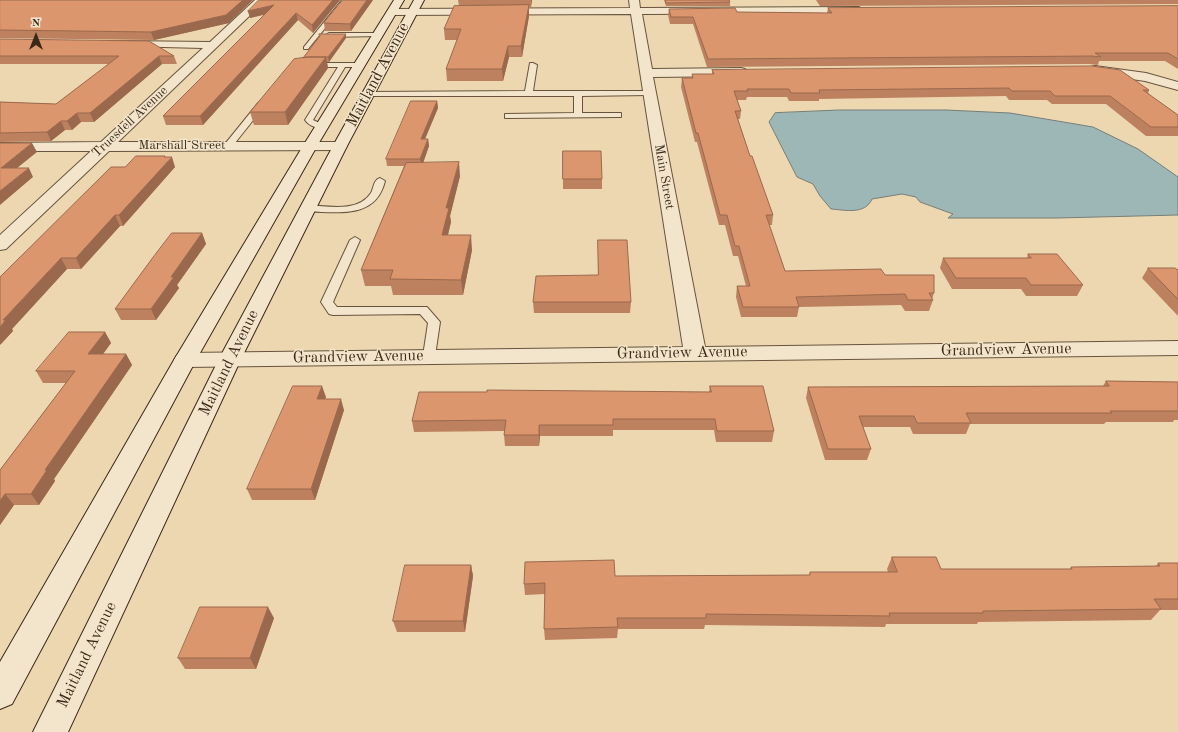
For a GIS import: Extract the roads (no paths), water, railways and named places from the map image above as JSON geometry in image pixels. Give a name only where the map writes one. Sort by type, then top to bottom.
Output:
[{"type":"street","name":"Truesdell Avenue","points":[[0,245],[261,0]]},
{"type":"street","name":"Maitland Avenue","points":[[0,693],[185,360],[310,146],[399,0]]},
{"type":"street","name":"Maitland Avenue","points":[[50,732],[230,359],[340,146],[418,0]]},
{"type":"street","points":[[392,12],[636,5],[873,10]]},
{"type":"street","name":"Main Street","points":[[636,5],[649,93],[695,353]]},
{"type":"street","points":[[110,43],[212,45]]},
{"type":"street","points":[[1081,69],[1146,76],[1178,86]]},
{"type":"street","points":[[646,73],[757,72]]},
{"type":"street","name":"Marshall Street","points":[[0,147],[340,146]]},
{"type":"street","name":"Grandview Avenue","points":[[185,360],[1178,348]]},
{"type":"lane","points":[[306,48],[345,0]]},
{"type":"lane","points":[[317,34],[378,35]]},
{"type":"lane","points":[[301,65],[360,65]]},
{"type":"lane","points":[[322,126],[312,123],[310,120],[343,65]]},
{"type":"lane","points":[[529,93],[533,65]]},
{"type":"lane","points":[[578,93],[578,115]]},
{"type":"lane","points":[[368,94],[649,93]]},
{"type":"lane","points":[[228,146],[267,98]]},
{"type":"lane","points":[[508,116],[618,115]]},
{"type":"lane","points":[[308,208],[344,209],[361,206],[374,196],[380,181]]},
{"type":"lane","points":[[355,240],[326,302],[333,311],[423,310],[434,322],[429,356]]},
{"type":"water","points":[[839,110],[946,110],[1010,113],[1093,127],[1138,149],[1178,177],[1178,215],[1057,218],[948,218],[953,214],[920,202],[916,197],[902,194],[872,199],[869,204],[860,209],[831,209],[820,196],[813,184],[797,177],[769,122],[775,113]]}]
